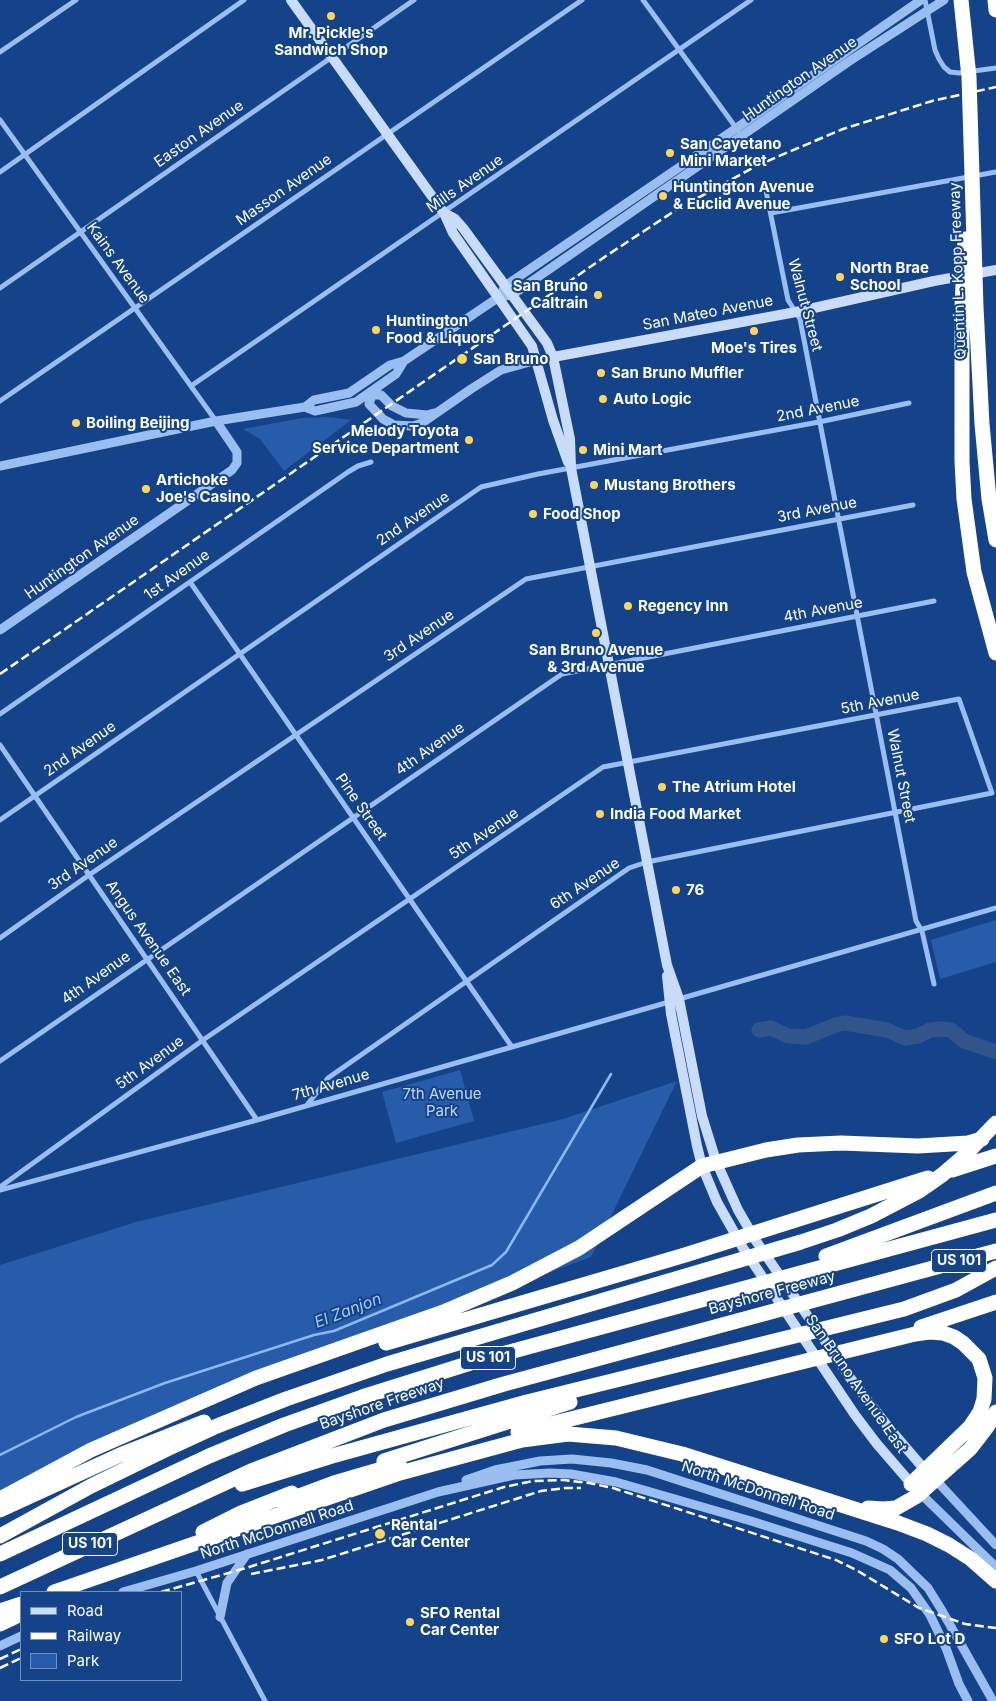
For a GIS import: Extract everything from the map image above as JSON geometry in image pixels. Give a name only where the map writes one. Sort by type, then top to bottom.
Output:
[{"type":"highway","points":[[961,0],[970,77],[969,327],[962,461],[964,499],[974,572],[996,653]]},
{"type":"highway","points":[[995,0],[996,10]]},
{"type":"highway","name":"Quentin L. Kopp Freeway","points":[[969,327],[996,540]]},
{"type":"highway","points":[[0,1536],[127,1468],[216,1426],[295,1396],[387,1364],[505,1328],[801,1242],[871,1216],[919,1191],[942,1175],[964,1157],[996,1122]]},
{"type":"highway","points":[[0,1499],[132,1431],[273,1371],[428,1317],[495,1291],[579,1248],[709,1164],[766,1150],[798,1145],[841,1143],[918,1146],[968,1143],[996,1136]]},
{"type":"highway","points":[[132,1431],[361,1350],[686,1255],[996,1156]]},
{"type":"highway","points":[[722,1294],[896,1232],[996,1193]]},
{"type":"highway","name":"Bayshore Freeway","points":[[0,1554],[210,1456],[343,1403],[467,1364],[996,1220]]},
{"type":"highway","name":"Bayshore Freeway","points":[[0,1586],[250,1471],[308,1448],[424,1408],[996,1251]]},
{"type":"highway","points":[[922,1271],[996,1259]]},
{"type":"highway","points":[[181,1502],[405,1435],[527,1402],[886,1314],[939,1298],[996,1268]]},
{"type":"highway","points":[[846,1350],[996,1302]]},
{"type":"highway","points":[[0,1510],[120,1455],[319,1378],[457,1334],[505,1328]]},
{"type":"highway","points":[[365,1470],[552,1422],[679,1393],[915,1334],[933,1332],[954,1337],[975,1354],[982,1365],[985,1378],[982,1406],[967,1430],[930,1475],[900,1506],[883,1509],[865,1508],[815,1495]]},
{"type":"highway","points":[[71,1591],[200,1534],[365,1470],[540,1410],[760,1345]]},
{"type":"highway","points":[[930,1475],[976,1442],[996,1412]]},
{"type":"highway","points":[[57,1591],[400,1473],[522,1440],[568,1434],[604,1436],[629,1440],[699,1458],[904,1525],[935,1538],[971,1559],[996,1581]]},
{"type":"highway","points":[[0,1611],[20,1604]]},
{"type":"highway","points":[[0,1624],[20,1614]]},
{"type":"main road","points":[[291,0],[444,213]]},
{"type":"main road","name":"San Bruno Avenue East","points":[[444,213],[455,219],[464,228],[547,343],[553,357],[570,439],[571,468],[667,965],[702,1116],[711,1187],[729,1225],[743,1248],[834,1383],[873,1440],[916,1489]]},
{"type":"main road","name":"San Bruno Avenue East","points":[[444,213],[453,233],[532,346],[553,420],[571,468]]},
{"type":"main road","name":"San Mateo Avenue","points":[[537,360],[796,312],[934,281],[996,270]]},
{"type":"main road","name":"San Bruno Avenue East","points":[[674,1000],[694,1132],[709,1164],[725,1182],[738,1210],[756,1241],[851,1379],[889,1428],[930,1475]]},
{"type":"street","points":[[0,52],[76,0]]},
{"type":"street","points":[[0,172],[244,0]]},
{"type":"street","name":"Easton Avenue","points":[[0,288],[414,0]]},
{"type":"street","name":"Masson Avenue","points":[[0,401],[582,0]]},
{"type":"street","points":[[643,0],[739,132]]},
{"type":"street","name":"Mills Avenue","points":[[191,386],[751,0]]},
{"type":"street","name":"Huntington Avenue","points":[[364,384],[390,365],[404,361],[499,297],[512,295],[921,0]]},
{"type":"street","points":[[925,0],[935,50],[944,67],[950,72],[959,73],[996,68]]},
{"type":"street","name":"Huntington Avenue","points":[[499,297],[505,286],[944,0]]},
{"type":"street","name":"Kains Avenue","points":[[0,120],[216,422]]},
{"type":"street","points":[[771,213],[996,172]]},
{"type":"street","name":"Walnut Street","points":[[766,191],[788,300],[800,319],[916,921],[922,931],[934,984]]},
{"type":"street","name":"San Mateo Avenue","points":[[364,384],[369,395],[368,404],[383,419],[394,425],[407,427],[418,425],[501,370],[537,360]]},
{"type":"street","name":"Huntington Avenue","points":[[369,395],[396,374],[404,361]]},
{"type":"street","points":[[0,466],[216,422],[304,407],[314,400],[349,393],[364,384]]},
{"type":"street","points":[[304,407],[315,411],[352,404],[369,395]]},
{"type":"street","name":"San Mateo Avenue","points":[[369,395],[380,395],[392,406],[406,413],[427,415],[437,412]]},
{"type":"street","name":"2nd Avenue","points":[[0,820],[481,487],[909,403]]},
{"type":"street","name":"Huntington Avenue","points":[[0,630],[232,470],[238,463],[237,452],[216,422]]},
{"type":"street","name":"1st Avenue","points":[[0,714],[348,472],[358,466],[371,462]]},
{"type":"street","name":"3rd Avenue","points":[[0,938],[89,875],[526,579],[913,505]]},
{"type":"street","name":"Pine Street","points":[[190,582],[512,1047]]},
{"type":"street","name":"4th Avenue","points":[[0,1060],[562,674],[934,601]]},
{"type":"street","name":"5th Avenue","points":[[0,1188],[203,1040],[603,768],[960,699],[992,793]]},
{"type":"street","name":"Angus Avenue East","points":[[0,745],[257,1120]]},
{"type":"street","name":"6th Avenue","points":[[307,1105],[328,1078],[629,868],[647,862],[992,793]]},
{"type":"street","name":"7th Avenue","points":[[0,1188],[257,1120],[922,931],[996,908]]},
{"type":"street","name":"North McDonnell Road","points":[[126,1591],[196,1571],[438,1492],[485,1473],[512,1466],[559,1460],[596,1461],[647,1470],[857,1537],[890,1553],[921,1580],[941,1609],[993,1701]]},
{"type":"street","name":"North McDonnell Road","points":[[438,1492],[523,1474],[550,1473],[582,1476],[641,1489],[860,1556],[890,1570],[904,1581],[917,1596],[935,1624],[959,1684],[968,1701]]},
{"type":"street","name":"San Bruno Avenue East","points":[[930,1475],[996,1544]]},
{"type":"street","name":"San Bruno Avenue East","points":[[916,1489],[996,1567]]},
{"type":"street","points":[[220,1617],[228,1583],[248,1554]]},
{"type":"street","points":[[196,1571],[265,1701]]},
{"type":"street","points":[[0,1646],[20,1636]]},
{"type":"green space","points":[[328,417],[351,420],[284,471],[260,439],[243,429],[302,418]]},
{"type":"green space","points":[[996,920],[996,962],[940,979],[931,940]]},
{"type":"green space","name":"7th Avenue Park","points":[[460,1070],[474,1121],[396,1143],[382,1092]]},
{"type":"green space","points":[[677,1081],[591,1257],[255,1381],[0,1494],[0,1265],[136,1222],[563,1119]]},
{"type":"waterway","points":[[759,1030],[771,1028],[788,1036],[806,1037],[845,1023],[887,1030],[905,1038],[918,1036],[930,1030],[941,1029],[951,1030],[964,1041],[996,1052]]},
{"type":"waterway","name":"El Zanjon","points":[[0,1455],[76,1417],[165,1383],[314,1335],[334,1331],[492,1265],[506,1252],[611,1074]]},
{"type":"railway","points":[[0,674],[606,256],[676,210],[758,165],[843,129],[932,101],[996,87]]},
{"type":"railway","points":[[165,1591],[246,1568],[504,1487],[533,1481],[564,1480],[613,1488],[836,1560],[919,1608],[965,1624],[996,1628]]},
{"type":"railway","points":[[251,1574],[322,1560],[541,1491],[581,1488]]},
{"type":"railway","points":[[0,1659],[20,1649]]},
{"type":"railway","points":[[0,1668],[20,1658]]},
{"type":"place","name":"Mr. Pickle's Sandwich Shop","points":[[331,16]]},
{"type":"place","name":"San Cayetano Mini Market","points":[[670,153]]},
{"type":"place","name":"Huntington Avenue & Euclid Avenue","points":[[663,196]]},
{"type":"place","name":"North Brae School","points":[[840,277]]},
{"type":"place","name":"San Bruno Caltrain","points":[[598,295]]},
{"type":"place","name":"Huntington Food & Liquors","points":[[376,330]]},
{"type":"place","name":"Moe's Tires","points":[[754,331]]},
{"type":"place","name":"San Bruno","points":[[462,359]]},
{"type":"place","name":"San Bruno Muffler","points":[[601,373]]},
{"type":"place","name":"Auto Logic","points":[[603,399]]},
{"type":"place","name":"Boiling Beijing","points":[[76,423]]},
{"type":"place","name":"Melody Toyota Service Department","points":[[469,440]]},
{"type":"place","name":"Mini Mart","points":[[583,450]]},
{"type":"place","name":"Mustang Brothers","points":[[594,485]]},
{"type":"place","name":"Artichoke Joe's Casino","points":[[146,489]]},
{"type":"place","name":"Food Shop","points":[[533,514]]},
{"type":"place","name":"Regency Inn","points":[[628,606]]},
{"type":"place","name":"San Bruno Avenue & 3rd Avenue","points":[[596,633]]},
{"type":"place","name":"The Atrium Hotel","points":[[662,787]]},
{"type":"place","name":"India Food Market","points":[[600,814]]},
{"type":"place","name":"76","points":[[676,890]]},
{"type":"place","name":"Rental Car Center","points":[[380,1534]]},
{"type":"place","name":"SFO Rental Car Center","points":[[410,1622]]},
{"type":"place","name":"SFO Lot D","points":[[884,1639]]}]
